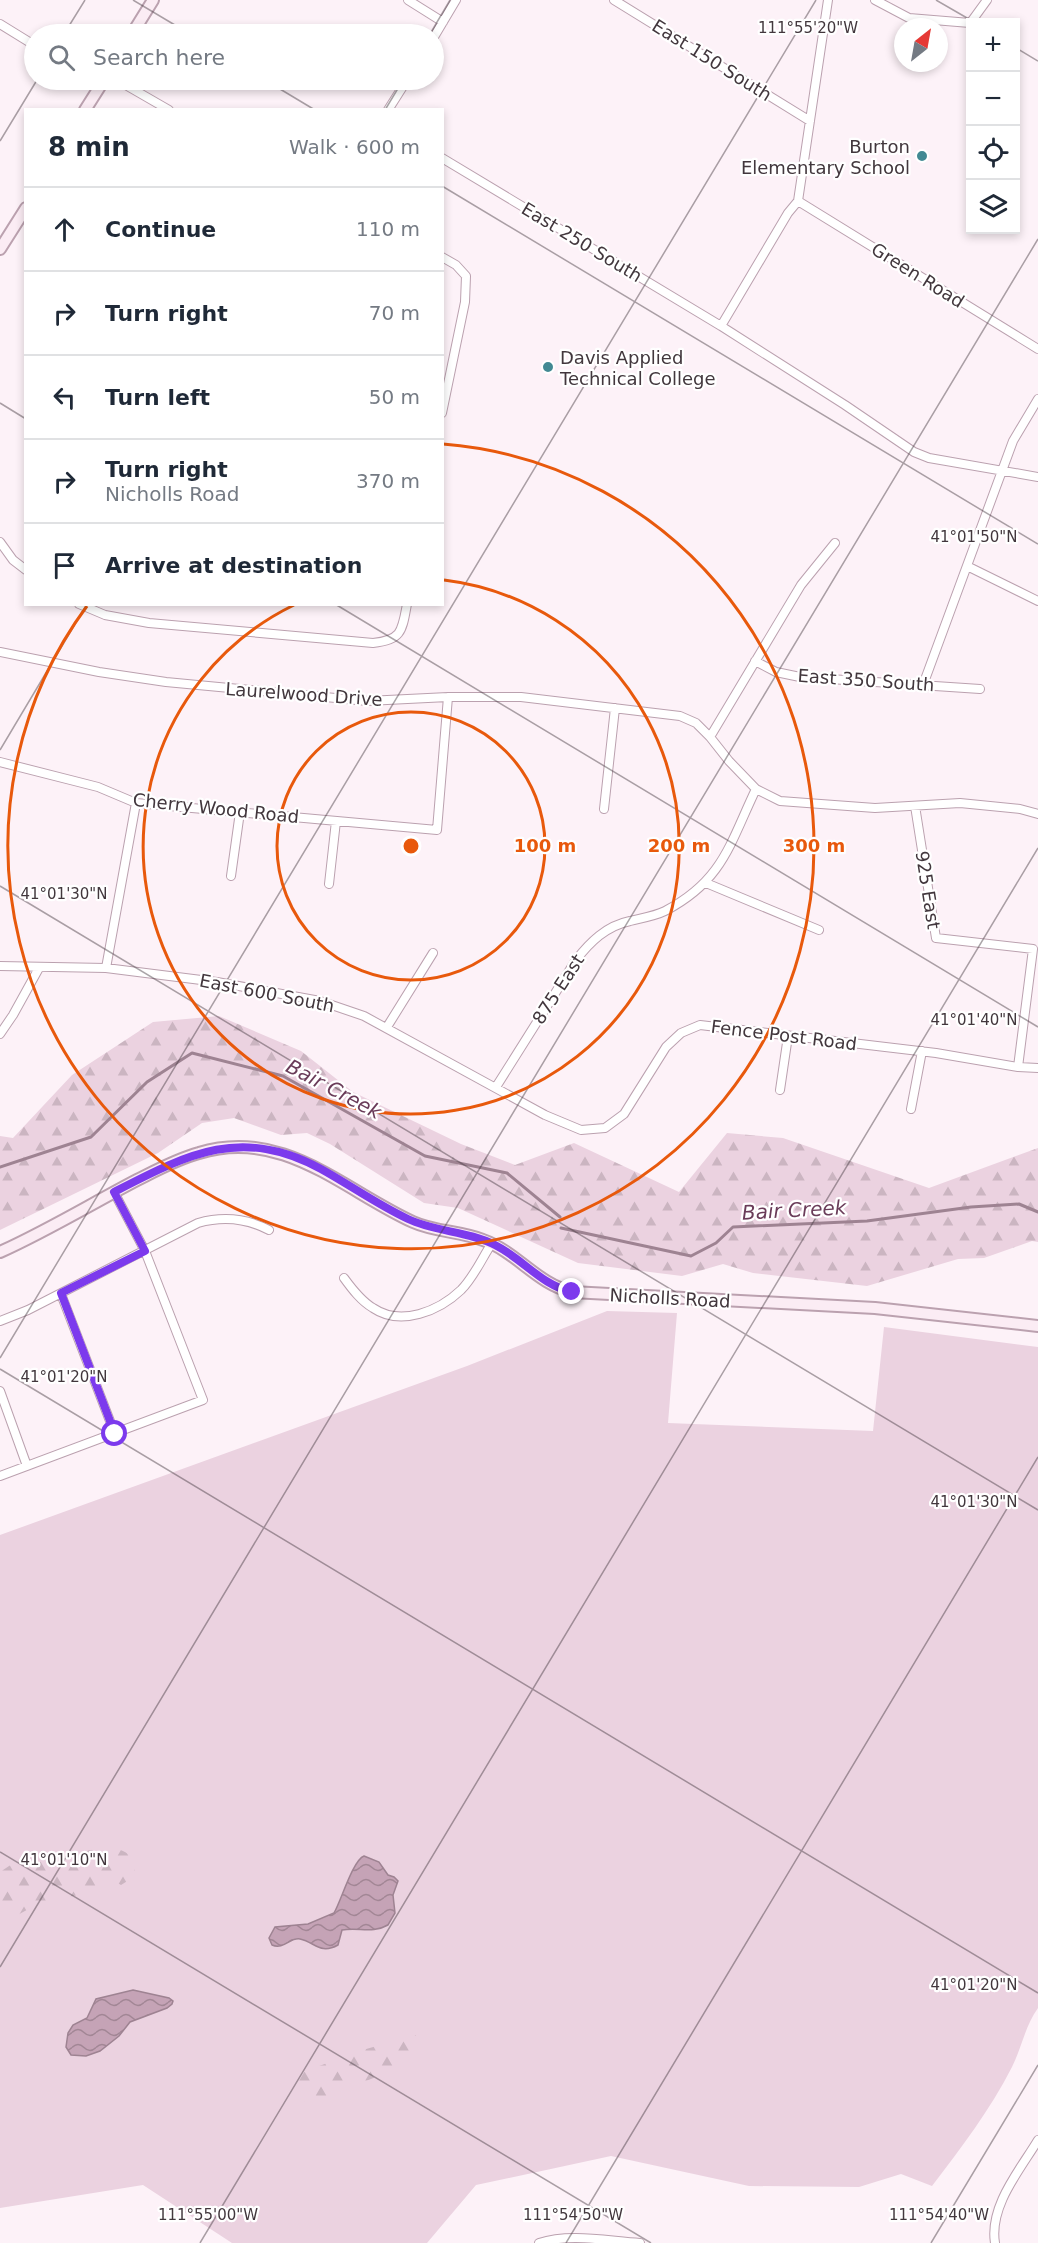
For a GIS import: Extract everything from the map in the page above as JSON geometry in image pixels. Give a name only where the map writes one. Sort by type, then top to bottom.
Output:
[{"type":"street","points":[[138,24],[153,0]]},
{"type":"street","points":[[408,0],[443,21]]},
{"type":"street","points":[[441,24],[456,0]]},
{"type":"street","name":"East 150 South","points":[[614,0],[810,121]]},
{"type":"street","points":[[721,326],[788,213],[798,201],[828,0]]},
{"type":"street","points":[[875,0],[909,18],[966,23]]},
{"type":"street","points":[[974,18],[987,0]]},
{"type":"street","points":[[0,24],[24,39]]},
{"type":"street","points":[[86,108],[95,90]]},
{"type":"street","points":[[134,90],[166,108]]},
{"type":"street","points":[[389,108],[401,90]]},
{"type":"street","name":"East 250 South","points":[[444,159],[721,326],[922,455],[1002,471]]},
{"type":"street","name":"Green Road","points":[[798,201],[1038,349]]},
{"type":"street","points":[[0,249],[24,211]]},
{"type":"street","points":[[444,258],[456,265],[466,276],[465,302],[444,403]]},
{"type":"street","points":[[923,685],[1012,441],[1038,399]]},
{"type":"street","points":[[1002,471],[1038,477]]},
{"type":"street","points":[[0,542],[13,560],[24,568]]},
{"type":"street","points":[[710,737],[801,585],[835,543]]},
{"type":"street","points":[[967,566],[1038,601]]},
{"type":"street","points":[[84,606],[105,615],[149,623],[373,643],[391,641],[402,630],[407,606]]},
{"type":"street","name":"Laurelwood Drive","points":[[0,652],[99,672],[177,684],[367,701],[448,697],[521,697],[680,716],[696,723],[756,789]]},
{"type":"street","name":"East 350 South","points":[[755,661],[776,672],[800,677],[980,689]]},
{"type":"street","name":"Cherry Wood Road","points":[[0,762],[99,787],[136,803],[436,830],[448,697]]},
{"type":"street","points":[[604,809],[615,708]]},
{"type":"street","points":[[756,789],[780,801],[875,808],[960,803],[1038,814]]},
{"type":"street","name":"875 East","points":[[496,1087],[576,960],[588,945],[606,930],[627,921],[663,912],[687,898],[706,883],[718,869],[731,846],[756,789]]},
{"type":"street","points":[[106,968],[136,803]]},
{"type":"street","name":"925 East","points":[[915,806],[936,938],[1033,949],[1018,1067]]},
{"type":"street","points":[[231,876],[240,812]]},
{"type":"street","points":[[329,884],[336,821]]},
{"type":"street","points":[[706,883],[819,930]]},
{"type":"street","points":[[387,1027],[433,952]]},
{"type":"street","name":"East 600 South","points":[[0,966],[106,968],[217,982],[320,1000],[387,1027],[545,1115]]},
{"type":"street","points":[[0,1034],[39,968]]},
{"type":"street","name":"Fence Post Road","points":[[545,1115],[581,1130],[605,1128],[624,1114],[666,1047],[681,1033],[700,1025],[922,1051],[1018,1067],[1038,1068]]},
{"type":"street","points":[[780,1090],[788,1036]]},
{"type":"street","points":[[911,1109],[922,1051]]},
{"type":"street","name":"Nicholls Road","points":[[0,1252],[176,1161],[202,1152],[228,1148],[266,1150],[308,1162],[416,1223],[492,1243],[555,1286],[582,1293],[875,1308],[1038,1326]]},
{"type":"street","points":[[0,1476],[203,1400],[145,1251],[114,1192]]},
{"type":"street","points":[[0,1321],[28,1310],[145,1251],[177,1232],[209,1220],[219,1218],[242,1220],[269,1230]]},
{"type":"street","points":[[344,1278],[356,1294],[372,1308],[393,1316],[414,1315],[447,1302],[462,1289],[492,1243]]},
{"type":"street","points":[[61,1293],[115,1434]]},
{"type":"street","points":[[0,1391],[27,1466]]},
{"type":"street","points":[[995,2243],[993,2233],[998,2211],[1038,2140]]},
{"type":"street","points":[[539,2243],[550,2239],[567,2238],[639,2243]]},
{"type":"green space","points":[[219,1016],[301,1051],[353,1092],[461,1144],[515,1165],[574,1143],[679,1192],[727,1133],[783,1138],[929,1188],[1038,1148],[1038,1242],[1032,1241],[984,1258],[958,1259],[867,1286],[753,1273],[723,1264],[682,1276],[578,1263],[458,1208],[424,1203],[330,1144],[307,1133],[281,1135],[234,1118],[202,1123],[158,1153],[0,1230],[0,1136],[13,1138],[72,1075],[153,1022]]},
{"type":"green space","points":[[607,1311],[677,1313],[668,1423],[873,1431],[884,1327],[1038,1347],[1038,2008],[1012,2067],[975,2128],[932,2186],[901,2174],[859,2187],[749,2186],[611,2156],[476,2185],[427,2243],[232,2243],[143,2185],[0,2208],[0,1535],[467,1366]]},
{"type":"green space","points":[[104,1848],[122,1850],[129,1855],[135,1872],[129,1880],[121,1885],[111,1879],[85,1894],[36,1905],[12,1918],[0,1921],[0,1872],[15,1862]]},
{"type":"green space","points":[[416,2035],[414,2047],[391,2071],[308,2104],[300,2095],[298,2076],[306,2071],[359,2051]]},
{"type":"water","points":[[364,1856],[379,1862],[388,1875],[398,1881],[393,1895],[395,1913],[388,1925],[371,1930],[342,1930],[338,1945],[327,1949],[300,1939],[280,1946],[272,1945],[269,1938],[275,1927],[308,1924],[334,1913],[356,1865]]},
{"type":"water","points":[[133,1990],[169,1998],[173,2001],[167,2008],[130,2022],[119,2036],[100,2051],[86,2056],[71,2055],[66,2047],[68,2033],[73,2025],[87,2018],[96,1999]]},
{"type":"waterway","name":"Bair Creek","points":[[0,1167],[91,1137],[147,1082],[192,1053],[283,1076],[425,1156],[507,1173],[560,1217]]},
{"type":"waterway","name":"Bair Creek","points":[[561,1228],[691,1256],[716,1243],[733,1227],[867,1221],[971,1207],[1019,1204],[1038,1212]]},
{"type":"place","name":"Burton Elementary School","points":[[922,156]]},
{"type":"place","name":"Davis Applied Technical College","points":[[548,367]]},
{"type":"route","points":[[115,1434],[61,1293],[145,1251],[114,1192],[176,1161],[202,1152],[228,1148],[253,1148],[308,1162],[416,1223],[492,1243],[509,1253],[546,1282],[572,1292]]}]
